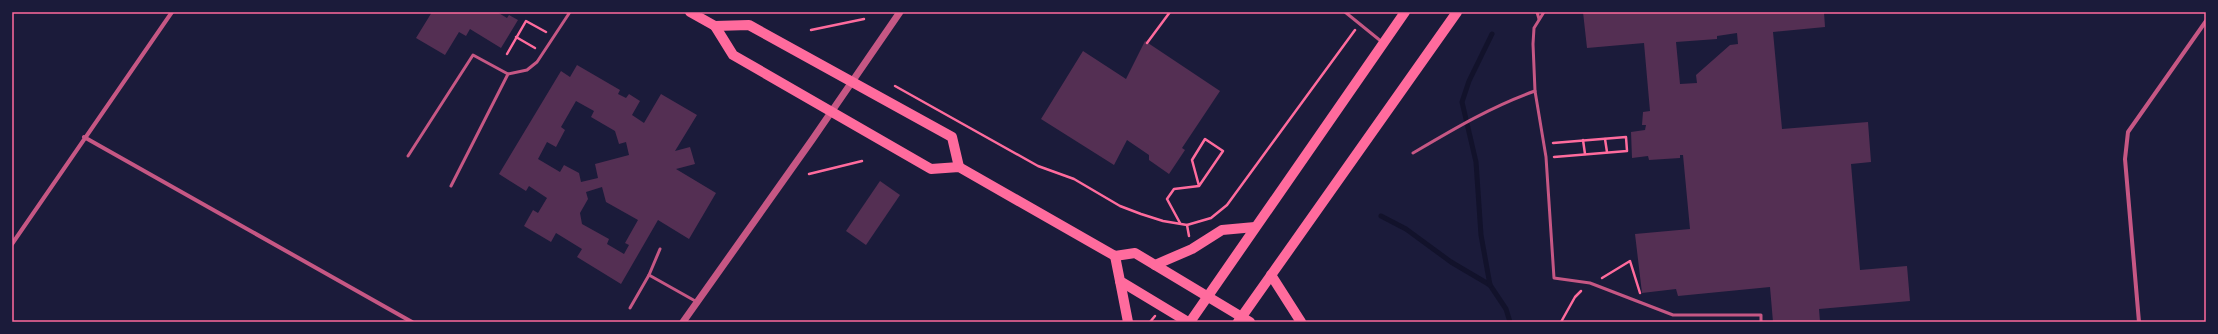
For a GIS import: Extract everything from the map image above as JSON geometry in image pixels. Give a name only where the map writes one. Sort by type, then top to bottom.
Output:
[{"type":"main road","points":[[690,12],[715,26],[732,55],[931,169],[959,167],[1116,256],[1135,253],[1243,320],[1271,275],[1457,12]]},
{"type":"main road","points":[[1120,281],[1189,322],[1208,297],[1405,12]]},
{"type":"main road","points":[[715,26],[749,25],[952,137],[959,167]]},
{"type":"main road","points":[[1154,265],[1192,250],[1222,230],[1255,227]]},
{"type":"main road","points":[[1116,256],[1128,322]]},
{"type":"main road","points":[[1271,275],[1301,322]]},
{"type":"street","points":[[12,244],[84,137],[172,12]]},
{"type":"street","points":[[683,322],[832,112],[900,12]]},
{"type":"street","points":[[2139,322],[2125,159],[2128,132],[2206,21]]},
{"type":"street","points":[[84,137],[412,322]]},
{"type":"lane","points":[[408,156],[473,55],[508,74],[527,70],[543,53],[570,12]]},
{"type":"lane","points":[[1344,12],[1384,44]]},
{"type":"lane","points":[[1537,12],[1538,19],[1533,39],[1535,91],[1545,143],[1554,278],[1590,283],[1673,315],[1761,315],[1761,322]]},
{"type":"lane","points":[[1538,19],[1544,12]]},
{"type":"lane","points":[[451,186],[508,74]]},
{"type":"lane","points":[[1413,153],[1460,126],[1518,97],[1535,91]]},
{"type":"lane","points":[[630,308],[649,275],[660,249]]},
{"type":"lane","points":[[649,275],[697,302]]},
{"type":"path","points":[[1147,43],[1170,12]]},
{"type":"path","points":[[811,30],[864,19]]},
{"type":"path","points":[[507,54],[526,21],[554,36]]},
{"type":"path","points":[[895,86],[1038,166],[1074,179],[1120,206],[1163,221],[1187,224],[1211,218],[1226,205],[1360,24]]},
{"type":"path","points":[[516,37],[543,53]]},
{"type":"path","points":[[1545,143],[1626,137],[1627,151],[1546,157]]},
{"type":"path","points":[[1180,223],[1167,199],[1174,189],[1199,186],[1223,150],[1206,139],[1192,160],[1199,186]]},
{"type":"path","points":[[1605,139],[1607,152]]},
{"type":"path","points":[[1583,140],[1584,154]]},
{"type":"path","points":[[809,174],[862,161]]},
{"type":"path","points":[[1187,224],[1191,241]]},
{"type":"path","points":[[1150,322],[1162,306]]},
{"type":"building","points":[[432,12],[497,12],[507,18],[509,15],[518,20],[501,48],[470,29],[466,36],[459,32],[445,55],[416,38]]},
{"type":"building","points":[[1583,12],[1824,12],[1825,27],[1773,32],[1782,129],[1868,122],[1871,162],[1851,164],[1860,270],[1907,266],[1910,301],[1819,309],[1820,322],[1773,322],[1770,287],[1678,296],[1676,289],[1642,293],[1635,234],[1690,229],[1683,155],[1680,155],[1680,158],[1649,160],[1648,156],[1632,158],[1631,132],[1645,130],[1646,125],[1642,125],[1643,112],[1650,111],[1644,43],[1587,48]],"holes":[[[1737,33],[1738,44],[1730,45],[1696,75],[1697,83],[1680,84],[1676,42],[1717,39],[1717,36]]]},
{"type":"building","points":[[1145,41],[1220,91],[1182,148],[1185,150],[1169,174],[1149,160],[1149,155],[1127,140],[1114,165],[1041,119],[1083,51],[1126,79]]},
{"type":"building","points":[[577,65],[620,90],[618,94],[626,98],[629,94],[640,101],[632,115],[644,123],[661,94],[697,115],[675,151],[690,147],[695,164],[676,169],[716,193],[689,239],[658,220],[621,284],[577,257],[582,249],[556,233],[551,242],[524,226],[533,210],[538,213],[547,198],[529,186],[526,191],[499,174],[561,71],[570,77]],"holes":[[[576,101],[594,111],[591,117],[615,131],[619,144],[626,142],[629,155],[595,164],[598,178],[581,182],[579,173],[564,165],[560,172],[538,159],[547,142],[556,147],[565,130],[561,127]],[[602,187],[606,202],[638,220],[625,243],[629,245],[624,254],[607,244],[609,239],[582,224],[580,213],[588,199],[586,192]]]},
{"type":"building","points":[[880,181],[900,195],[866,245],[846,231]]},
{"type":"waterway","points":[[1490,285],[1481,235],[1476,162],[1462,102],[1469,81],[1492,34]]},
{"type":"waterway","points":[[1381,216],[1406,229],[1451,262],[1490,285],[1506,309],[1510,322]]}]
